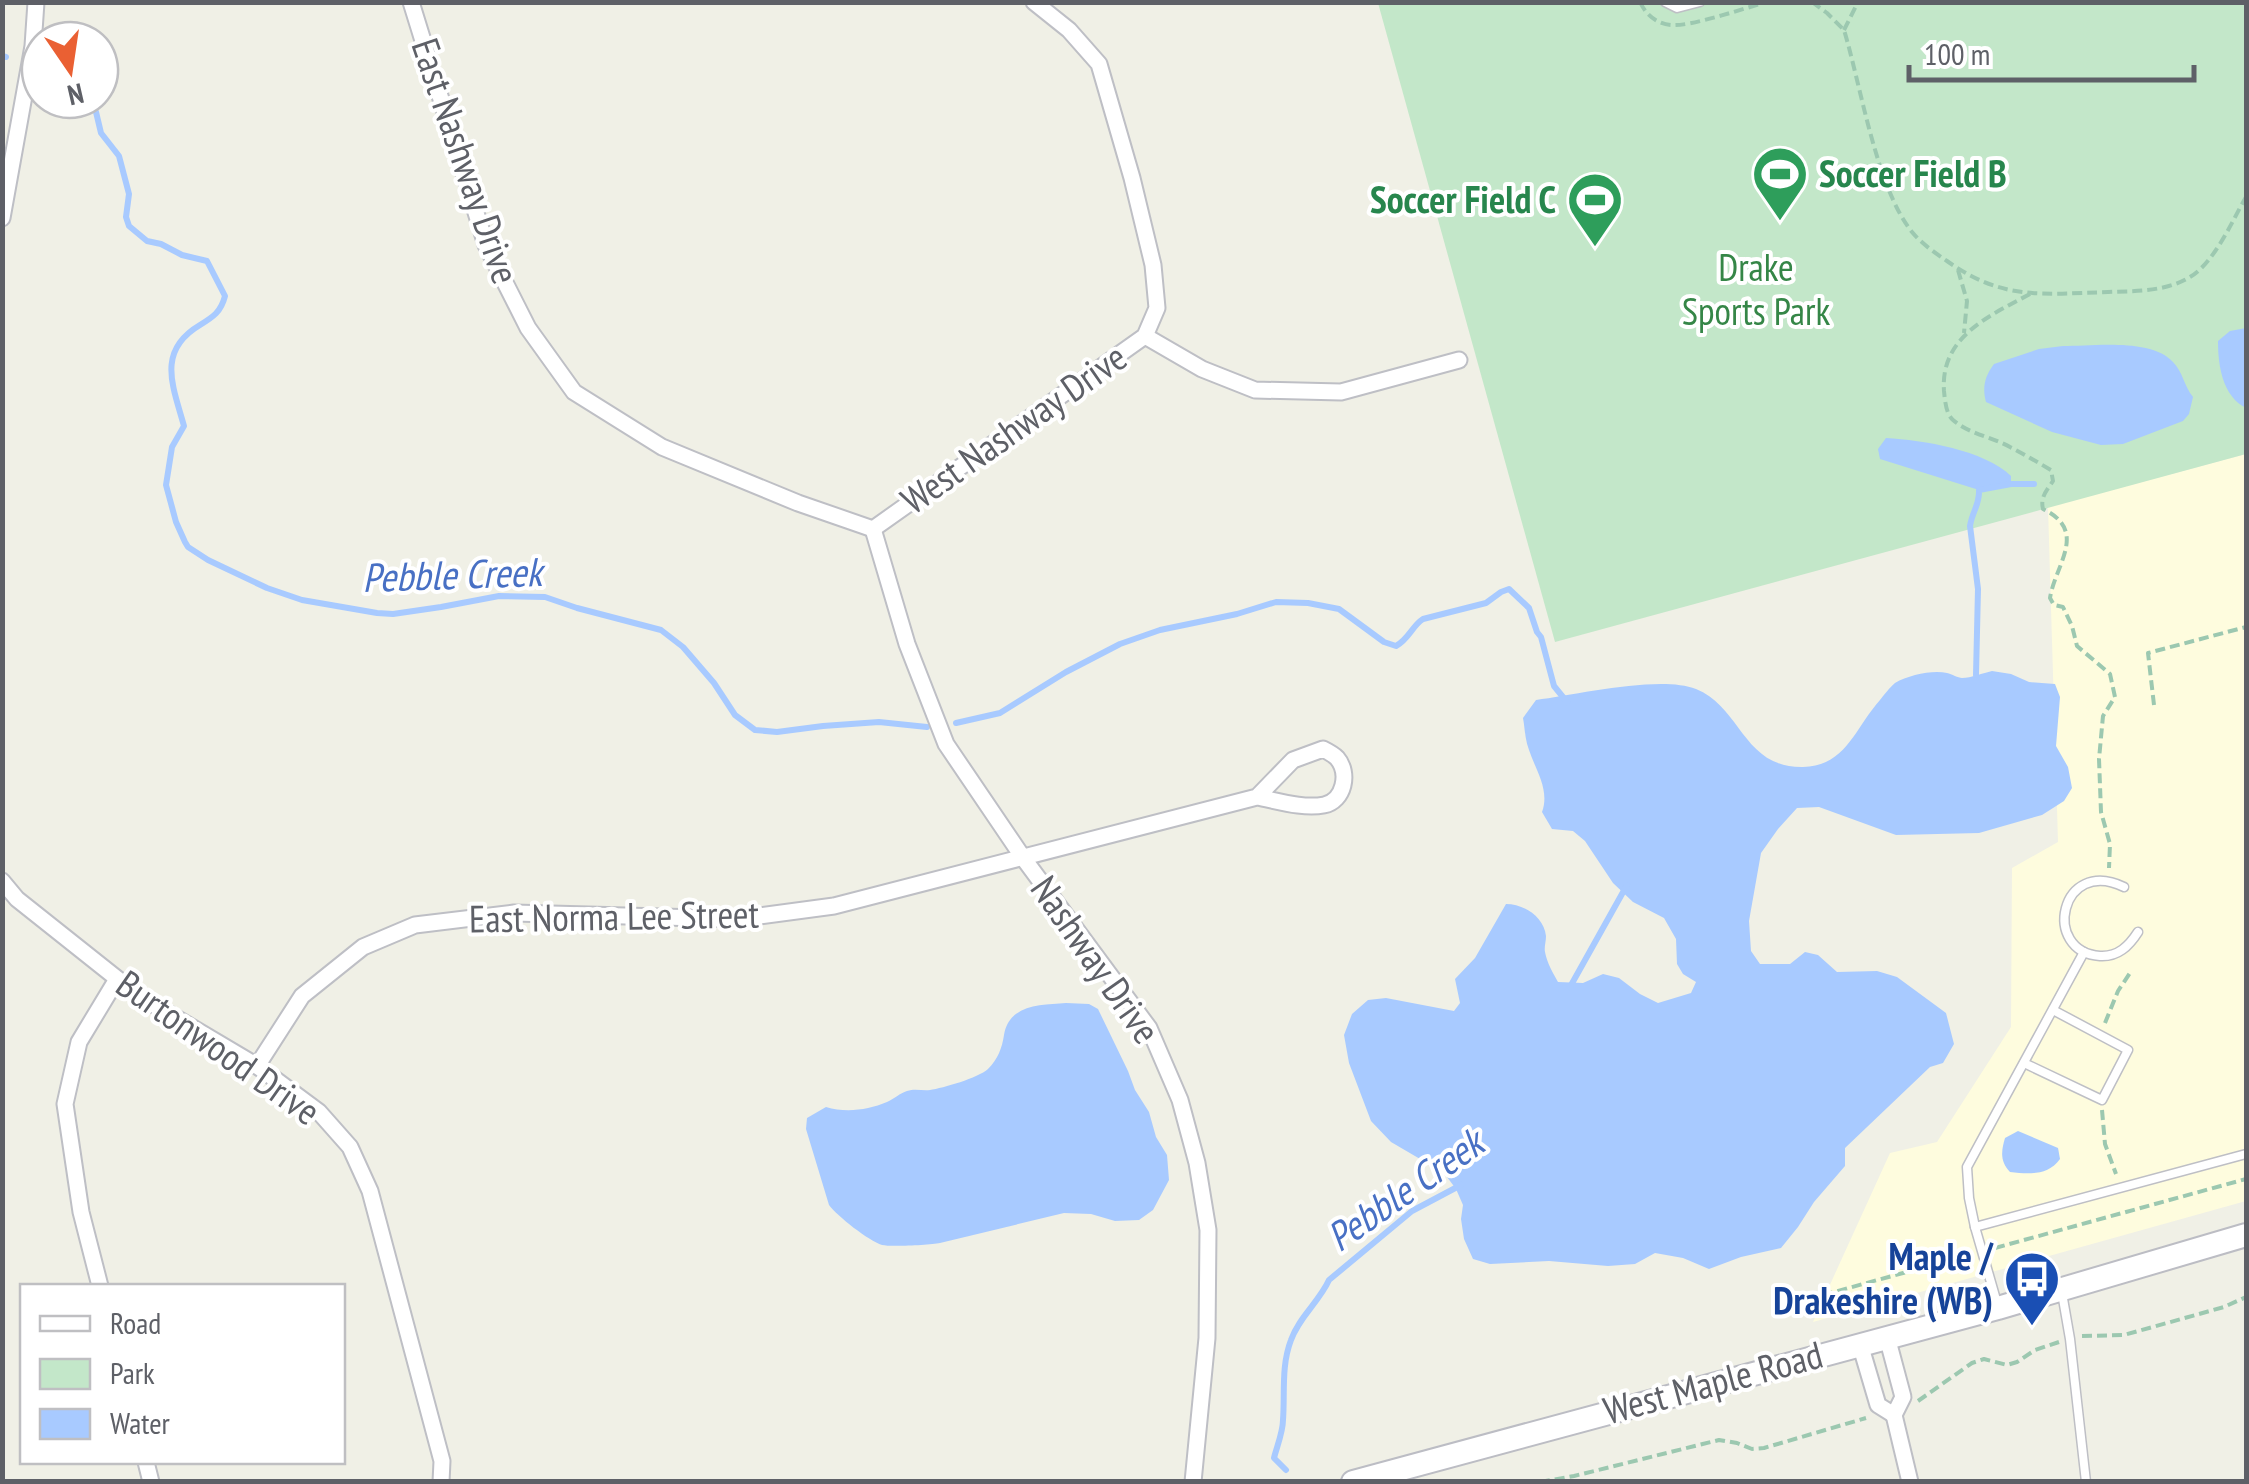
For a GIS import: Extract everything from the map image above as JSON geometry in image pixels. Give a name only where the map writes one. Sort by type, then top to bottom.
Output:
[{"type":"main road","name":"West Maple Road","points":[[1353,1482],[1998,1308],[2246,1235]]},
{"type":"street","points":[[2,218],[30,64],[36,2]]},
{"type":"street","name":"East Nashway Drive","points":[[411,2],[486,246],[528,328],[574,392],[662,448],[873,529]]},
{"type":"street","name":"West Nashway Drive","points":[[873,529],[1146,336],[1157,308],[1154,265],[1098,64],[1068,30],[1034,2]]},
{"type":"street","points":[[1146,336],[1202,369],[1256,390],[1342,392],[1458,360]]},
{"type":"street","name":"Nashway Drive","points":[[873,529],[907,644],[946,744],[1024,859],[1148,1028],[1180,1100],[1197,1163],[1208,1230],[1207,1338],[1193,1482]]},
{"type":"street","points":[[1323,749],[1336,756],[1343,769],[1344,783],[1337,798],[1326,805],[1258,798],[1293,760],[1323,749]]},
{"type":"street","name":"East Norma Lee Street","points":[[257,1066],[302,996],[362,947],[415,924],[514,912],[737,919],[834,906],[1258,798]]},
{"type":"street","name":"Burtonwood Drive","points":[[2,881],[17,898],[138,996],[257,1066],[319,1112],[350,1147],[370,1191],[442,1461],[441,1482]]},
{"type":"street","points":[[99,1284],[80,1212],[65,1104],[80,1042],[117,979]]},
{"type":"street","points":[[1887,1337],[1903,1397],[1894,1415],[1910,1482]]},
{"type":"street","points":[[1860,1344],[1878,1405],[1894,1415]]},
{"type":"lane","points":[[1665,2],[1677,8],[1700,2]]},
{"type":"lane","points":[[2124,887],[2107,880],[2088,882],[2069,898],[2064,922],[2074,944],[2096,956],[2121,951],[2138,932]]},
{"type":"lane","points":[[1998,1308],[1975,1227],[1967,1167],[2084,952]]},
{"type":"lane","points":[[2024,1063],[2102,1100],[2128,1050],[2052,1010]]},
{"type":"lane","points":[[1975,1227],[2246,1154]]},
{"type":"lane","points":[[2062,1290],[2086,1482]]},
{"type":"path","points":[[1812,2],[1844,30],[1872,137],[1898,210],[1912,232],[1934,252],[1991,286],[2030,294],[2143,290],[2178,282],[2210,258],[2246,197]]},
{"type":"path","points":[[1844,30],[1858,2]]},
{"type":"path","points":[[1957,269],[1967,301],[1964,333]]},
{"type":"path","points":[[2030,294],[1964,333],[1949,355],[1944,376],[1947,411],[1952,419],[1976,433],[2051,470],[2053,481],[2042,498],[2043,509],[2064,526],[2068,544],[2050,598],[2054,605],[2063,607],[2077,646],[2110,674],[2116,698],[2103,716],[2099,759],[2101,812],[2110,844],[2107,880]]},
{"type":"path","points":[[2154,705],[2148,653],[2246,628]]},
{"type":"path","points":[[2100,1036],[2118,991],[2132,970]]},
{"type":"path","points":[[2102,1100],[2106,1144],[2120,1188]]},
{"type":"path","points":[[1794,1303],[2246,1180]]},
{"type":"path","points":[[1913,1404],[1984,1358],[2007,1365],[2070,1338],[2124,1335],[2224,1307],[2246,1297]]},
{"type":"path","points":[[1540,1482],[1719,1440],[1752,1449],[1775,1446],[1875,1415]]},
{"type":"shaded area","points":[[2246,454],[2246,1201],[1813,1322],[1890,1153],[1937,1142],[2011,1027],[2012,868],[2058,842],[2048,507]]},
{"type":"green space","name":"Drake Sports Park","points":[[1378,3],[2246,3],[2246,454],[1555,642]]},
{"type":"water","points":[[2246,328],[2246,408],[2227,388],[2218,341],[2230,331]]},
{"type":"water","points":[[2137,346],[2163,354],[2176,366],[2193,397],[2189,414],[2183,421],[2123,444],[2101,445],[2052,432],[1986,402],[1985,382],[1994,364],[2039,349]]},
{"type":"water","points":[[1886,438],[1969,453],[1999,467],[2011,476],[2011,484],[1979,490],[1880,459],[1878,449]]},
{"type":"water","points":[[1992,671],[2029,682],[2055,684],[2060,697],[2056,746],[2068,767],[2072,788],[2064,801],[2042,815],[1979,833],[1896,835],[1819,807],[1797,808],[1761,853],[1749,921],[1751,951],[1760,964],[1790,964],[1805,952],[1818,955],[1837,972],[1877,971],[1897,977],[1946,1013],[1954,1044],[1943,1063],[1930,1067],[1845,1148],[1845,1166],[1781,1248],[1709,1269],[1683,1258],[1655,1253],[1635,1264],[1608,1266],[1549,1261],[1490,1264],[1473,1259],[1464,1239],[1463,1205],[1456,1189],[1444,1173],[1391,1142],[1371,1121],[1349,1063],[1344,1035],[1352,1014],[1368,1000],[1386,998],[1454,1011],[1460,1003],[1455,979],[1475,958],[1506,904],[1526,909],[1541,923],[1546,956],[1558,982],[1583,983],[1603,974],[1619,978],[1658,1003],[1691,993],[1696,982],[1683,974],[1677,964],[1676,939],[1664,918],[1633,902],[1613,883],[1585,841],[1573,831],[1552,829],[1542,812],[1543,788],[1523,718],[1536,700],[1640,685],[1696,689],[1724,709],[1767,758],[1803,767],[1818,765],[1840,753],[1895,683],[1928,673],[1962,678]]},
{"type":"water","points":[[1089,1004],[1098,1009],[1149,1112],[1156,1137],[1167,1155],[1169,1180],[1153,1210],[1139,1220],[1115,1221],[1091,1214],[1064,1213],[940,1243],[893,1246],[869,1239],[833,1210],[806,1129],[807,1118],[826,1107],[865,1109],[907,1091],[936,1089],[977,1076],[997,1057],[1012,1017],[1028,1008]]},
{"type":"water","points":[[2018,1131],[2058,1148],[2060,1159],[2044,1171],[2010,1172],[2003,1160],[2003,1148],[2005,1138]]},
{"type":"waterway","name":"Pebble Creek","points":[[2,56],[6,57]]},
{"type":"waterway","name":"Pebble Creek","points":[[98,120],[101,133],[119,156],[129,194],[129,226],[147,241],[207,261],[225,296],[213,317],[177,346],[171,370],[184,426],[172,447],[166,485],[188,547],[267,588],[302,600],[393,614],[499,596],[545,597],[661,630],[683,647],[735,715],[755,730],[777,732],[879,722],[927,727]]},
{"type":"waterway","points":[[1976,675],[1978,589],[1970,526],[1979,490],[2034,484]]},
{"type":"waterway","name":"Pebble Creek","points":[[956,723],[1000,713],[1066,672],[1120,644],[1160,630],[1276,602],[1308,603],[1339,609],[1384,642],[1396,646],[1423,619],[1486,603],[1509,589],[1529,608],[1554,686],[1567,702]]},
{"type":"waterway","name":"Pebble Creek","points":[[1570,987],[1627,885]]},
{"type":"waterway","name":"Pebble Creek","points":[[1286,1470],[1274,1458],[1283,1425],[1286,1360],[1299,1324],[1329,1280],[1412,1211],[1461,1185]]},
{"type":"place","name":"Soccer Field B","points":[[1780,223]]},
{"type":"place","name":"Soccer Field C","points":[[1595,249]]},
{"type":"place","name":"Maple / Drakeshire (WB)","points":[[2032,1328]]}]
